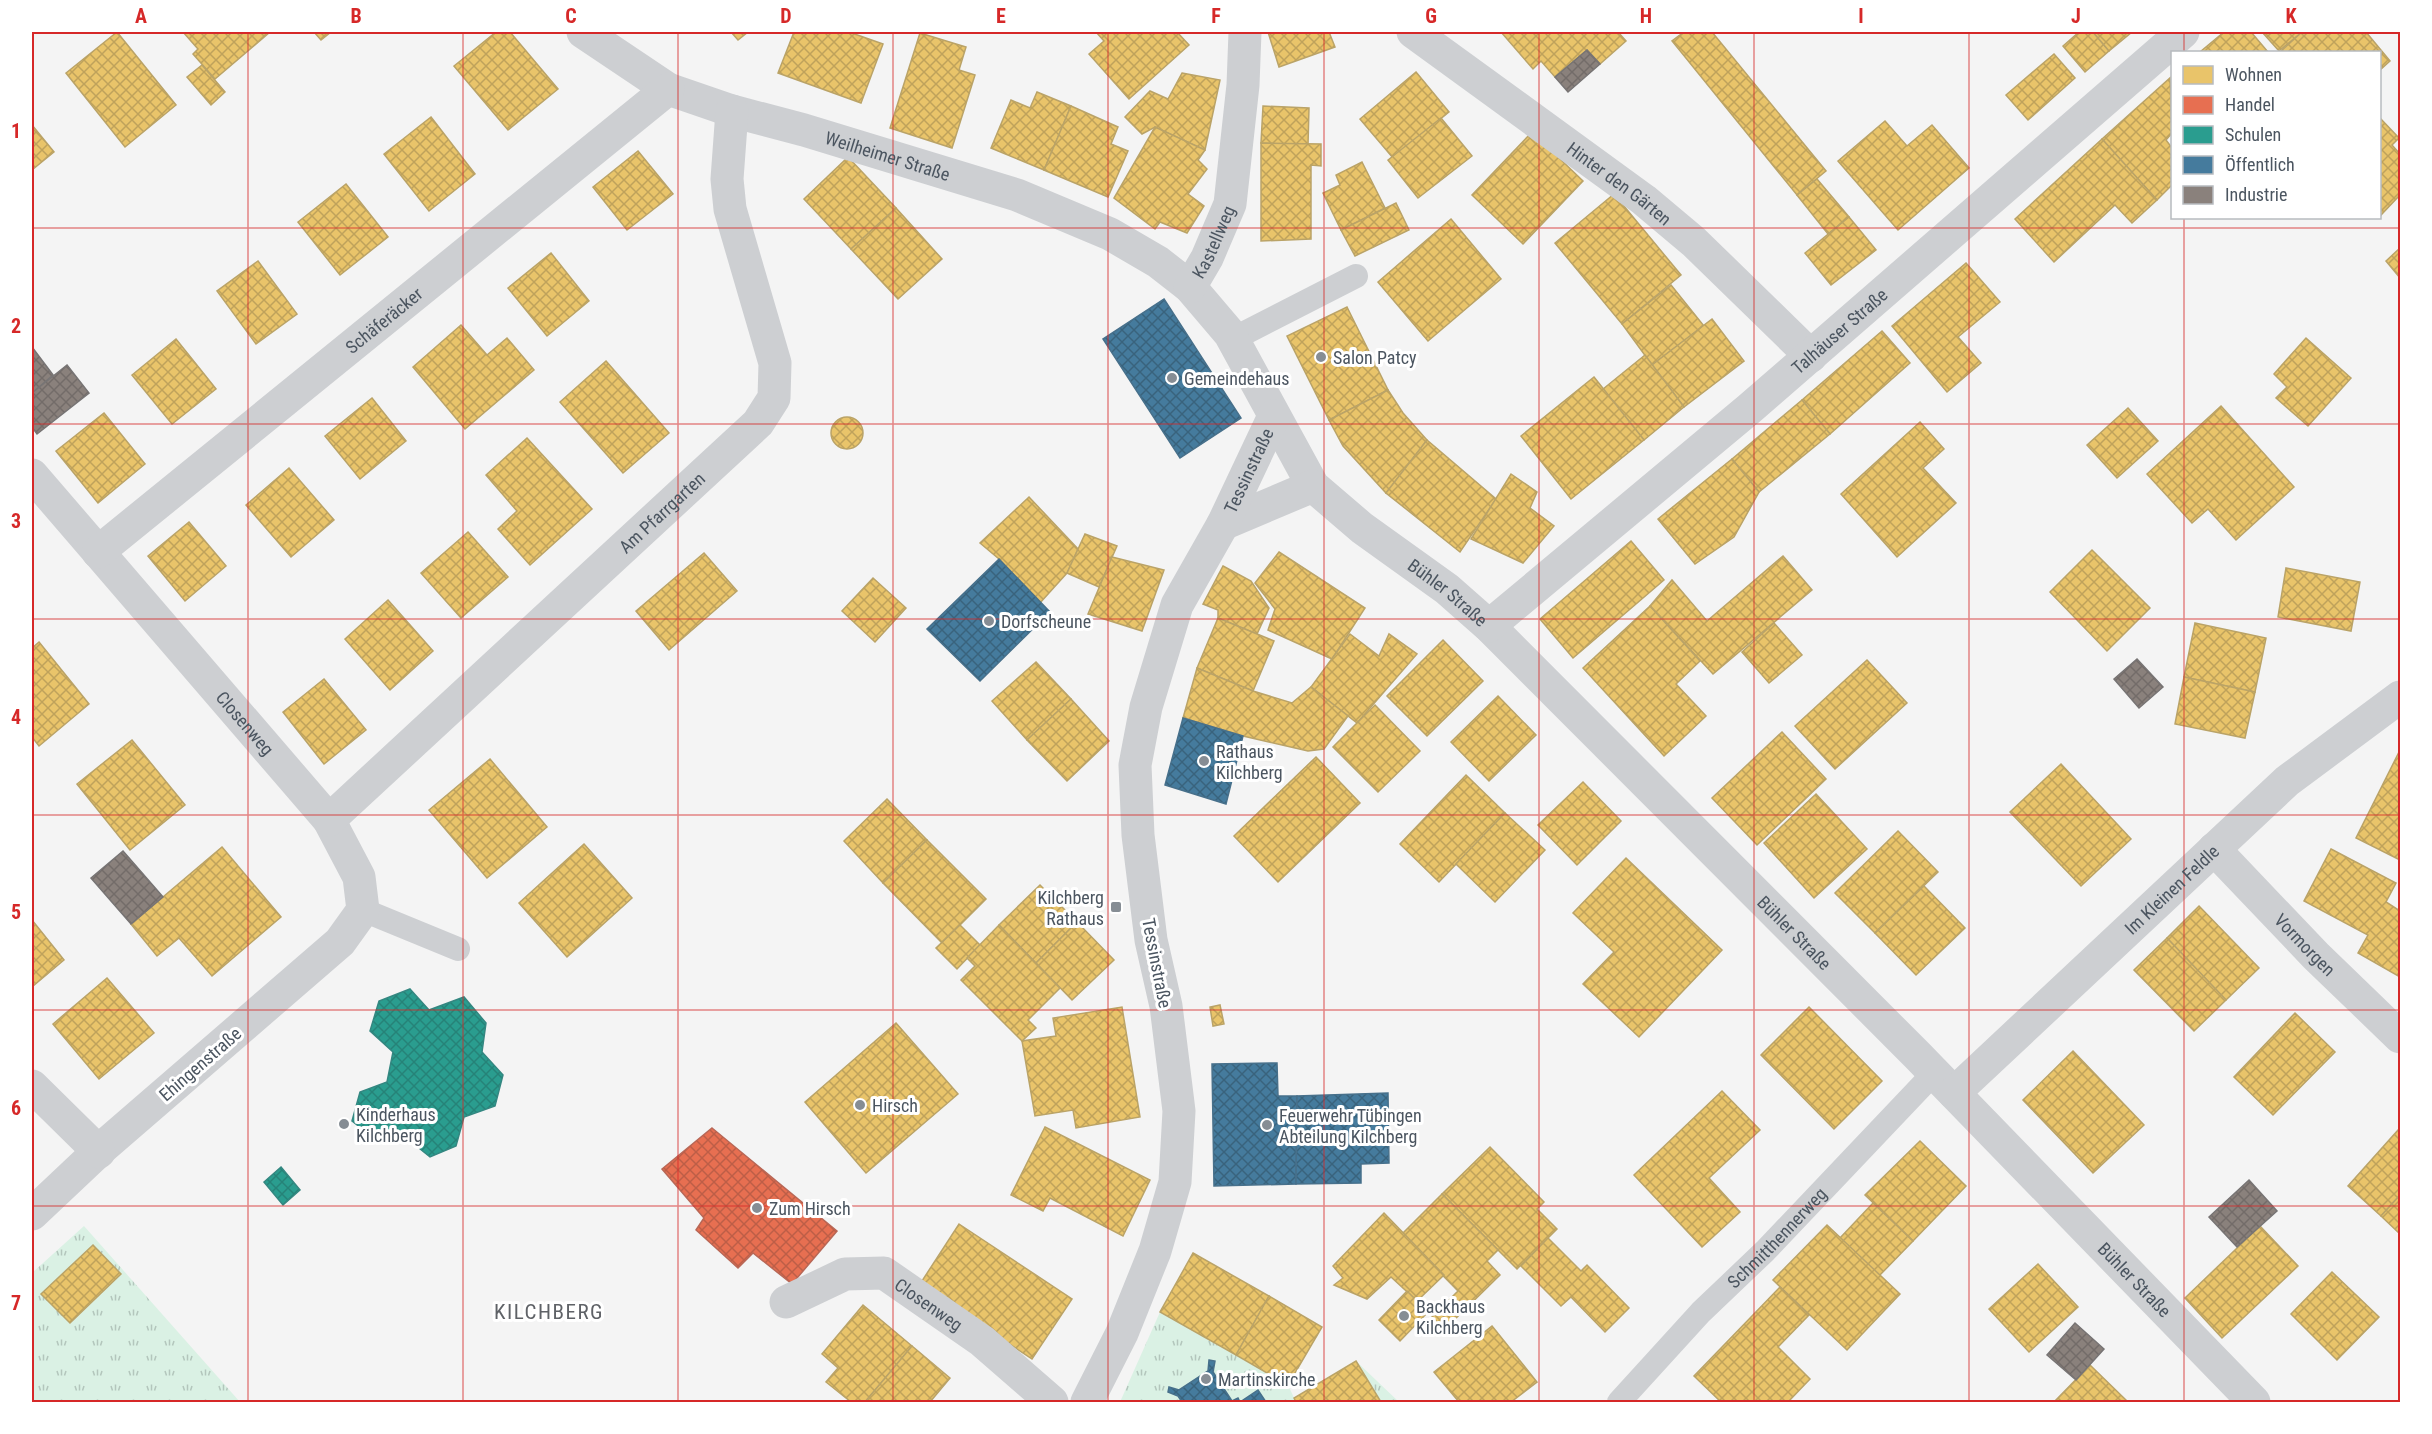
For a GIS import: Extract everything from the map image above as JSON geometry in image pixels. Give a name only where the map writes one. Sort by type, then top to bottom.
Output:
[{"type":"street","name":"Weilheimer Straße","points":[[583,32],[668,90],[732,111],[890,155],[1027,199],[1110,234],[1158,261],[1190,287]]},
{"type":"street","name":"Kastellweg","points":[[1245,32],[1243,85],[1230,204],[1207,258],[1190,287],[1212,310],[1233,339],[1313,486]]},
{"type":"street","name":"Hinter den Gärten","points":[[1413,32],[1644,200],[1719,265],[1811,356]]},
{"type":"street","name":"Talhäuser Straße","points":[[1489,626],[1811,356],[2183,32]]},
{"type":"street","name":"Schäferäcker","points":[[98,552],[668,90]]},
{"type":"street","name":"Am Pfarrgarten","points":[[329,820],[508,651],[742,439],[758,423],[774,398],[775,363],[730,209],[727,179],[732,111]]},
{"type":"street","name":"Tessinstraße","points":[[1087,1402],[1122,1333],[1155,1251],[1175,1182],[1179,1111],[1166,1006],[1151,940],[1138,835],[1136,765],[1146,707],[1178,605],[1223,524],[1274,416]]},
{"type":"street","name":"Closenweg","points":[[32,475],[329,820],[359,877],[363,910]]},
{"type":"street","name":"Tessinstraße","points":[[1223,524],[1313,486]]},
{"type":"street","name":"Bühler Straße","points":[[1313,486],[1362,528],[1447,589],[1489,626],[1944,1083],[2254,1402]]},
{"type":"street","name":"Im Kleinen Feldle","points":[[1944,1083],[2214,849],[2287,781],[2400,697]]},
{"type":"street","name":"Vormorgen","points":[[2214,849],[2316,957],[2400,1037]]},
{"type":"street","name":"Ehingenstraße","points":[[32,1214],[99,1152],[340,942],[363,910]]},
{"type":"street","points":[[32,1086],[99,1152]]},
{"type":"street","name":"Closenweg","points":[[786,1302],[845,1274],[884,1273],[982,1341],[1052,1402]]},
{"type":"lane","points":[[1233,339],[1356,276]]},
{"type":"lane","points":[[363,910],[458,949]]},
{"type":"lane","name":"Schmitthennerweg","points":[[1620,1402],[1701,1312],[1944,1083]]},
{"type":"green space","points":[[84,1226],[240,1402],[32,1402],[32,1273]]},
{"type":"green space","points":[[1160,1312],[1288,1385],[1296,1402],[1120,1402]]},
{"type":"green space","points":[[1356,1361],[1399,1402],[1381,1402]]},
{"type":"building: Wohnen","points":[[117,32],[176,105],[125,147],[66,73]]},
{"type":"building: Wohnen","points":[[183,32],[270,32],[215,79],[193,54],[198,49]]},
{"type":"building: Wohnen","points":[[314,32],[331,32],[321,40]]},
{"type":"building: Wohnen","points":[[496,32],[510,32],[558,89],[508,130],[454,66]]},
{"type":"building: Wohnen","points":[[731,32],[748,32],[738,40]]},
{"type":"building: Wohnen","points":[[794,32],[849,32],[883,44],[861,103],[778,73]]},
{"type":"building: Wohnen","points":[[1096,32],[1177,32],[1189,45],[1129,99],[1089,54],[1104,41]]},
{"type":"building: Wohnen","points":[[1268,32],[1329,32],[1335,47],[1279,67]]},
{"type":"building: Wohnen","points":[[1501,32],[1618,32],[1626,41],[1600,64],[1587,50],[1555,77],[1541,61],[1533,69]]},
{"type":"building: Wohnen","points":[[1684,32],[1712,32],[1826,171],[1797,195],[1672,41]]},
{"type":"building: Wohnen","points":[[2079,32],[2093,32],[2109,51],[2085,72],[2063,46]]},
{"type":"building: Wohnen","points":[[2093,32],[2132,32],[2109,51]]},
{"type":"building: Wohnen","points":[[2224,32],[2251,32],[2267,51],[2201,51]]},
{"type":"building: Wohnen","points":[[2262,32],[2302,32],[2279,51]]},
{"type":"building: Wohnen","points":[[2302,32],[2366,32],[2390,61],[2381,69],[2381,51],[2281,51]]},
{"type":"building: Wohnen","points":[[920,33],[966,47],[959,70],[975,75],[952,148],[890,128]]},
{"type":"building: Wohnen","points":[[2054,54],[2075,78],[2028,120],[2006,95]]},
{"type":"building: Wohnen","points":[[202,65],[225,92],[211,105],[187,77]]},
{"type":"building: Wohnen","points":[[1416,72],[1449,112],[1393,158],[1360,119]]},
{"type":"building: Wohnen","points":[[1182,73],[1220,80],[1205,150],[1155,127],[1142,134],[1125,117],[1150,91],[1168,99]]},
{"type":"building: Wohnen","points":[[2170,78],[2171,134],[2166,140],[2171,147],[2171,186],[2157,200],[2102,139]]},
{"type":"building: Wohnen","points":[[1037,92],[1071,106],[1044,170],[991,148],[1011,100],[1030,108]]},
{"type":"building: Wohnen","points":[[1071,106],[1118,127],[1111,144],[1128,151],[1108,197],[1044,170]]},
{"type":"building: Wohnen","points":[[1263,106],[1309,108],[1308,145],[1261,143]]},
{"type":"building: Wohnen","points":[[431,117],[475,174],[429,211],[384,154]]},
{"type":"building: Wohnen","points":[[1441,118],[1472,156],[1418,198],[1388,160]]},
{"type":"building: Wohnen","points":[[2381,119],[2399,138],[2392,145],[2400,154],[2400,195],[2381,215]]},
{"type":"building: Wohnen","points":[[1885,121],[1907,146],[1932,125],[1969,168],[1898,230],[1838,161]]},
{"type":"building: Wohnen","points":[[32,125],[54,152],[32,170]]},
{"type":"building: Wohnen","points":[[1155,127],[1205,150],[1198,160],[1207,169],[1188,194],[1204,206],[1187,233],[1160,222],[1155,229],[1114,198]]},
{"type":"building: Wohnen","points":[[1532,132],[1583,181],[1523,244],[1472,195]]},
{"type":"building: Wohnen","points":[[2102,139],[2157,200],[2132,223],[2115,205],[2054,262],[2015,219]]},
{"type":"building: Wohnen","points":[[1261,143],[1321,144],[1321,166],[1311,165],[1311,239],[1261,241]]},
{"type":"building: Wohnen","points":[[638,151],[673,194],[627,230],[593,187]]},
{"type":"building: Wohnen","points":[[848,157],[896,208],[851,249],[804,199]]},
{"type":"building: Wohnen","points":[[1362,162],[1385,208],[1341,230],[1323,193],[1340,185],[1336,175]]},
{"type":"building: Wohnen","points":[[1817,179],[1849,217],[1828,234],[1797,195]]},
{"type":"building: Wohnen","points":[[346,184],[388,237],[340,275],[298,222]]},
{"type":"building: Wohnen","points":[[1614,194],[1681,275],[1622,324],[1555,243]]},
{"type":"building: Wohnen","points":[[1396,203],[1409,230],[1355,256],[1341,230]]},
{"type":"building: Wohnen","points":[[896,208],[942,259],[898,299],[851,249]]},
{"type":"building: Wohnen","points":[[1849,217],[1876,250],[1831,285],[1805,253]]},
{"type":"building: Wohnen","points":[[1451,219],[1501,279],[1428,341],[1378,282]]},
{"type":"building: Wohnen","points":[[2400,248],[2400,278],[2386,261]]},
{"type":"building: Wohnen","points":[[551,253],[589,301],[547,336],[508,288]]},
{"type":"building: Wohnen","points":[[258,261],[297,314],[256,344],[217,291]]},
{"type":"building: Wohnen","points":[[1966,263],[2000,302],[1958,337],[1981,363],[1947,392],[1892,326]]},
{"type":"building: Wohnen","points":[[1671,285],[1704,326],[1652,365],[1622,324]]},
{"type":"building: Wohnen","points":[[1347,307],[1388,390],[1329,420],[1287,336]]},
{"type":"building: Wohnen","points":[[1712,319],[1744,361],[1684,407],[1652,365]]},
{"type":"building: Wohnen","points":[[461,325],[487,355],[507,338],[534,370],[465,429],[413,367]]},
{"type":"building: Wohnen","points":[[1882,331],[1910,363],[1830,434],[1802,400]]},
{"type":"building: Wohnen","points":[[2306,338],[2351,378],[2308,426],[2276,398],[2287,387],[2274,374]]},
{"type":"building: Wohnen","points":[[176,339],[216,389],[172,424],[132,375]]},
{"type":"building: Wohnen","points":[[1645,355],[1684,407],[1644,440],[1603,389]]},
{"type":"building: Wohnen","points":[[606,361],[669,433],[623,473],[560,402]]},
{"type":"building: Wohnen","points":[[1594,377],[1644,440],[1571,499],[1521,436]]},
{"type":"building: Wohnen","points":[[1388,390],[1403,413],[1427,440],[1386,493],[1343,446],[1329,420]]},
{"type":"building: Wohnen","points":[[372,398],[406,441],[360,479],[325,436]]},
{"type":"building: Wohnen","points":[[1802,400],[1830,434],[1759,492],[1732,459]]},
{"type":"building: Wohnen","points":[[2221,406],[2294,487],[2236,540],[2208,509],[2192,523],[2147,474]]},
{"type":"building: Wohnen","points":[[2128,408],[2158,441],[2117,478],[2087,445]]},
{"type":"building: Wohnen","points":[[104,413],[145,464],[98,503],[56,451]]},
{"type":"building: Wohnen","points":[[847,417],[858,422],[863,433],[858,444],[847,449],[836,444],[831,433],[836,422]]},
{"type":"building: Wohnen","points":[[1920,422],[1944,449],[1923,468],[1956,503],[1897,557],[1841,494]]},
{"type":"building: Wohnen","points":[[527,438],[592,509],[530,565],[498,529],[517,511],[486,475]]},
{"type":"building: Wohnen","points":[[1427,440],[1496,499],[1460,552],[1386,493]]},
{"type":"building: Wohnen","points":[[1732,459],[1759,492],[1734,537],[1695,564],[1658,519]]},
{"type":"building: Wohnen","points":[[289,468],[334,520],[291,557],[246,505]]},
{"type":"building: Wohnen","points":[[1511,474],[1537,492],[1530,508],[1554,526],[1523,563],[1471,539]]},
{"type":"building: Wohnen","points":[[1029,497],[1078,549],[1067,573],[1040,603],[999,559],[980,543]]},
{"type":"building: Wohnen","points":[[189,522],[226,566],[185,601],[148,556]]},
{"type":"building: Wohnen","points":[[468,532],[508,577],[461,618],[421,573]]},
{"type":"building: Wohnen","points":[[1085,534],[1117,546],[1099,587],[1067,573]]},
{"type":"building: Wohnen","points":[[1631,541],[1664,580],[1573,658],[1540,619]]},
{"type":"building: Wohnen","points":[[2092,550],[2150,608],[2107,651],[2050,592]]},
{"type":"building: Wohnen","points":[[1279,552],[1365,608],[1332,659],[1268,630],[1275,609],[1255,583]]},
{"type":"building: Wohnen","points":[[704,553],[737,591],[669,650],[636,611]]},
{"type":"building: Wohnen","points":[[1783,556],[1812,590],[1713,674],[1650,606],[1672,580],[1707,621]]},
{"type":"building: Wohnen","points":[[1112,557],[1164,570],[1142,631],[1088,614]]},
{"type":"building: Wohnen","points":[[1223,566],[1251,581],[1269,608],[1257,634],[1218,618],[1218,610],[1203,604]]},
{"type":"building: Wohnen","points":[[2286,568],[2360,582],[2351,631],[2278,617]]},
{"type":"building: Wohnen","points":[[873,578],[906,608],[875,642],[842,611]]},
{"type":"building: Wohnen","points":[[388,600],[433,651],[390,690],[345,639]]},
{"type":"building: Wohnen","points":[[1650,606],[1700,661],[1676,684],[1706,716],[1664,756],[1583,668]]},
{"type":"building: Wohnen","points":[[1218,618],[1274,641],[1253,691],[1197,668]]},
{"type":"building: Wohnen","points":[[1774,623],[1802,655],[1769,683],[1742,652]]},
{"type":"building: Wohnen","points":[[2195,623],[2266,638],[2255,692],[2184,677]]},
{"type":"building: Wohnen","points":[[1350,634],[1379,656],[1389,634],[1417,654],[1357,723],[1311,687]]},
{"type":"building: Wohnen","points":[[1443,640],[1483,681],[1427,736],[1387,696]]},
{"type":"building: Wohnen","points":[[39,642],[89,704],[39,746],[32,737],[32,648]]},
{"type":"building: Wohnen","points":[[1867,660],[1907,703],[1835,769],[1795,726]]},
{"type":"building: Wohnen","points":[[1036,662],[1071,699],[1027,740],[992,701]]},
{"type":"building: Wohnen","points":[[1197,668],[1253,691],[1292,703],[1311,687],[1348,716],[1324,749],[1308,751],[1243,736],[1183,718]]},
{"type":"building: Wohnen","points":[[2184,677],[2255,692],[2245,738],[2175,724]]},
{"type":"building: Wohnen","points":[[324,679],[366,730],[324,764],[283,712]]},
{"type":"building: Wohnen","points":[[1498,696],[1536,735],[1489,781],[1451,742]]},
{"type":"building: Wohnen","points":[[1071,699],[1109,741],[1067,781],[1027,740]]},
{"type":"building: Wohnen","points":[[1375,705],[1420,751],[1378,792],[1333,747]]},
{"type":"building: Wohnen","points":[[1782,732],[1826,779],[1757,845],[1712,798]]},
{"type":"building: Wohnen","points":[[132,740],[185,805],[130,850],[77,784]]},
{"type":"building: Wohnen","points":[[2400,752],[2400,860],[2356,838]]},
{"type":"building: Wohnen","points":[[1316,757],[1360,803],[1278,882],[1234,836]]},
{"type":"building: Wohnen","points":[[490,759],[547,827],[487,878],[429,810]]},
{"type":"building: Wohnen","points":[[2061,764],[2131,839],[2081,886],[2010,812]]},
{"type":"building: Wohnen","points":[[1466,775],[1505,813],[1439,882],[1400,844]]},
{"type":"building: Wohnen","points":[[1583,782],[1621,821],[1577,865],[1538,825]]},
{"type":"building: Wohnen","points":[[1816,794],[1867,849],[1814,898],[1764,843]]},
{"type":"building: Wohnen","points":[[887,799],[927,840],[883,883],[844,841]]},
{"type":"building: Wohnen","points":[[1505,813],[1545,850],[1495,902],[1456,864]]},
{"type":"building: Wohnen","points":[[1898,831],[1938,872],[1875,933],[1835,893]]},
{"type":"building: Wohnen","points":[[927,840],[986,899],[942,943],[883,883]]},
{"type":"building: Wohnen","points":[[584,844],[632,898],[567,957],[519,903]]},
{"type":"building: Wohnen","points":[[222,847],[281,917],[212,976],[179,938],[157,956],[131,924]]},
{"type":"building: Wohnen","points":[[2331,849],[2396,883],[2386,902],[2400,911],[2400,977],[2358,953],[2368,935],[2304,901]]},
{"type":"building: Wohnen","points":[[1626,858],[1722,950],[1639,1037],[1583,984],[1614,952],[1573,913]]},
{"type":"building: Wohnen","points":[[1040,885],[1077,922],[1036,963],[999,925]]},
{"type":"building: Wohnen","points":[[1924,886],[1965,928],[1916,975],[1875,933]]},
{"type":"building: Wohnen","points":[[2199,906],[2259,968],[2226,1000],[2167,938]]},
{"type":"building: Wohnen","points":[[32,920],[64,960],[32,987]]},
{"type":"building: Wohnen","points":[[1077,922],[1114,960],[1072,1000],[1036,963]]},
{"type":"building: Wohnen","points":[[960,925],[980,945],[957,969],[936,948]]},
{"type":"building: Wohnen","points":[[999,925],[1060,988],[1028,1020],[1036,1028],[1022,1041],[961,980],[975,966],[967,958]]},
{"type":"building: Wohnen","points":[[2167,938],[2226,1000],[2194,1031],[2134,970]]},
{"type":"building: Wohnen","points":[[107,978],[154,1033],[99,1079],[53,1024]]},
{"type":"building: Wohnen","points":[[1220,1005],[1224,1024],[1213,1026],[1210,1007]]},
{"type":"building: Wohnen","points":[[1122,1007],[1140,1117],[1076,1128],[1073,1110],[1035,1116],[1022,1041],[1056,1036],[1053,1018]]},
{"type":"building: Wohnen","points":[[1809,1007],[1882,1081],[1834,1129],[1761,1055]]},
{"type":"building: Wohnen","points":[[2295,1013],[2335,1052],[2273,1115],[2234,1077]]},
{"type":"building: Wohnen","points":[[896,1023],[958,1094],[866,1173],[805,1102]]},
{"type":"building: Wohnen","points":[[2073,1051],[2144,1125],[2093,1173],[2023,1100]]},
{"type":"building: Wohnen","points":[[1722,1091],[1760,1130],[1709,1178],[1740,1212],[1702,1247],[1634,1175]]},
{"type":"building: Wohnen","points":[[1045,1127],[1150,1180],[1123,1236],[1050,1198],[1043,1211],[1011,1195]]},
{"type":"building: Wohnen","points":[[2399,1129],[2400,1195],[2381,1216],[2348,1186]]},
{"type":"building: Wohnen","points":[[1920,1141],[1966,1186],[1913,1241],[1865,1195]]},
{"type":"building: Wohnen","points":[[1490,1147],[1544,1202],[1537,1209],[1557,1229],[1517,1269],[1442,1194]]},
{"type":"building: Wohnen","points":[[1442,1194],[1498,1250],[1487,1261],[1500,1275],[1445,1329],[1432,1317],[1458,1291],[1402,1234]]},
{"type":"building: Wohnen","points":[[2400,1195],[2400,1234],[2381,1216]]},
{"type":"building: Wohnen","points":[[1873,1203],[1913,1241],[1879,1276],[1840,1238]]},
{"type":"building: Wohnen","points":[[1384,1213],[1444,1275],[1417,1301],[1391,1277],[1367,1299],[1334,1285],[1343,1278],[1333,1266]]},
{"type":"building: Wohnen","points":[[959,1224],[1072,1299],[1032,1359],[920,1284]]},
{"type":"building: Wohnen","points":[[1827,1225],[1900,1294],[1847,1350],[1773,1280]]},
{"type":"building: Wohnen","points":[[2260,1226],[2298,1266],[2222,1338],[2185,1298]]},
{"type":"building: Wohnen","points":[[1548,1238],[1581,1271],[1587,1265],[1629,1308],[1605,1332],[1571,1297],[1561,1306],[1521,1266]]},
{"type":"building: Wohnen","points":[[93,1245],[121,1274],[70,1323],[41,1294]]},
{"type":"building: Wohnen","points":[[1193,1253],[1269,1296],[1236,1355],[1160,1312]]},
{"type":"building: Wohnen","points":[[2038,1264],[2078,1307],[2029,1352],[1989,1309]]},
{"type":"building: Wohnen","points":[[2332,1272],[2379,1317],[2337,1360],[2291,1314]]},
{"type":"building: Wohnen","points":[[1780,1287],[1809,1315],[1778,1347],[1810,1379],[1788,1402],[1721,1402],[1694,1376]]},
{"type":"building: Wohnen","name":"Backhaus Kilchberg","points":[[1407,1291],[1428,1312],[1400,1341],[1379,1320]]},
{"type":"building: Wohnen","points":[[1269,1296],[1322,1327],[1288,1385],[1236,1355]]},
{"type":"building: Wohnen","points":[[863,1305],[912,1346],[865,1402],[851,1402],[826,1382],[838,1368],[822,1354]]},
{"type":"building: Wohnen","points":[[1492,1326],[1537,1382],[1511,1402],[1459,1402],[1434,1372]]},
{"type":"building: Wohnen","points":[[912,1346],[950,1378],[930,1402],[865,1402]]},
{"type":"building: Wohnen","points":[[1356,1361],[1381,1402],[1296,1402],[1294,1398]]},
{"type":"building: Wohnen","points":[[2090,1365],[2128,1402],[2054,1402]]},
{"type":"building: Handel","points":[[712,1128],[837,1231],[792,1284],[753,1253],[738,1268],[696,1230],[704,1218],[662,1169]]},
{"type":"building: Schulen","points":[[410,989],[429,1010],[464,997],[486,1023],[482,1052],[503,1075],[495,1106],[464,1117],[456,1146],[430,1157],[404,1136],[380,1143],[352,1121],[360,1092],[387,1082],[393,1052],[370,1031],[379,1001]]},
{"type":"building: Schulen","points":[[281,1167],[300,1190],[283,1205],[264,1182]]},
{"type":"building: Öffentlich","name":"Gemeindehaus","points":[[1164,299],[1241,418],[1180,458],[1103,339]]},
{"type":"building: Öffentlich","name":"Dorfscheune","points":[[999,559],[1050,612],[980,681],[927,629]]},
{"type":"building: Öffentlich","name":"Rathaus Kilchberg","points":[[1183,718],[1243,736],[1226,804],[1165,785]]},
{"type":"building: Öffentlich","points":[[1277,1063],[1278,1096],[1297,1096],[1296,1184],[1214,1186],[1212,1064]]},
{"type":"building: Öffentlich","points":[[1388,1093],[1389,1163],[1361,1164],[1361,1183],[1296,1184],[1297,1096]]},
{"type":"building: Öffentlich","name":"Martinskirche","points":[[1209,1360],[1215,1361],[1213,1372],[1232,1401],[1238,1398],[1240,1402],[1182,1402],[1178,1396],[1168,1392],[1169,1387],[1179,1390],[1208,1371]]},
{"type":"building: Öffentlich","points":[[1258,1390],[1266,1402],[1240,1402]]},
{"type":"building: Industrie","points":[[1587,50],[1600,64],[1568,92],[1555,77]]},
{"type":"building: Industrie","points":[[32,347],[53,375],[32,393]]},
{"type":"building: Industrie","points":[[67,365],[89,393],[37,434],[32,427],[32,393]]},
{"type":"building: Industrie","points":[[2137,659],[2163,687],[2139,708],[2114,679]]},
{"type":"building: Industrie","points":[[123,851],[163,897],[131,924],[91,878]]},
{"type":"building: Industrie","points":[[2249,1180],[2277,1211],[2237,1247],[2209,1217]]},
{"type":"building: Industrie","points":[[2075,1323],[2104,1349],[2076,1380],[2047,1355]]},
{"type":"place","name":"Salon Patcy","points":[[1321,357]]},
{"type":"place","name":"Gemeindehaus","points":[[1172,378]]},
{"type":"place","name":"Dorfscheune","points":[[989,621]]},
{"type":"place","name":"Rathaus Kilchberg","points":[[1204,761]]},
{"type":"place","name":"Kilchberg Rathaus","points":[[1116,907]]},
{"type":"place","name":"Hirsch","points":[[860,1105]]},
{"type":"place","name":"Kinderhaus Kilchberg","points":[[344,1124]]},
{"type":"place","name":"Feuerwehr Tübingen Abteilung Kilchberg","points":[[1267,1125]]},
{"type":"place","name":"Zum Hirsch","points":[[757,1208]]},
{"type":"place","name":"Backhaus Kilchberg","points":[[1404,1316]]},
{"type":"place","name":"Martinskirche","points":[[1206,1379]]},
{"type":"district","name":"KILCHBERG","points":[[549,1312]]}]
